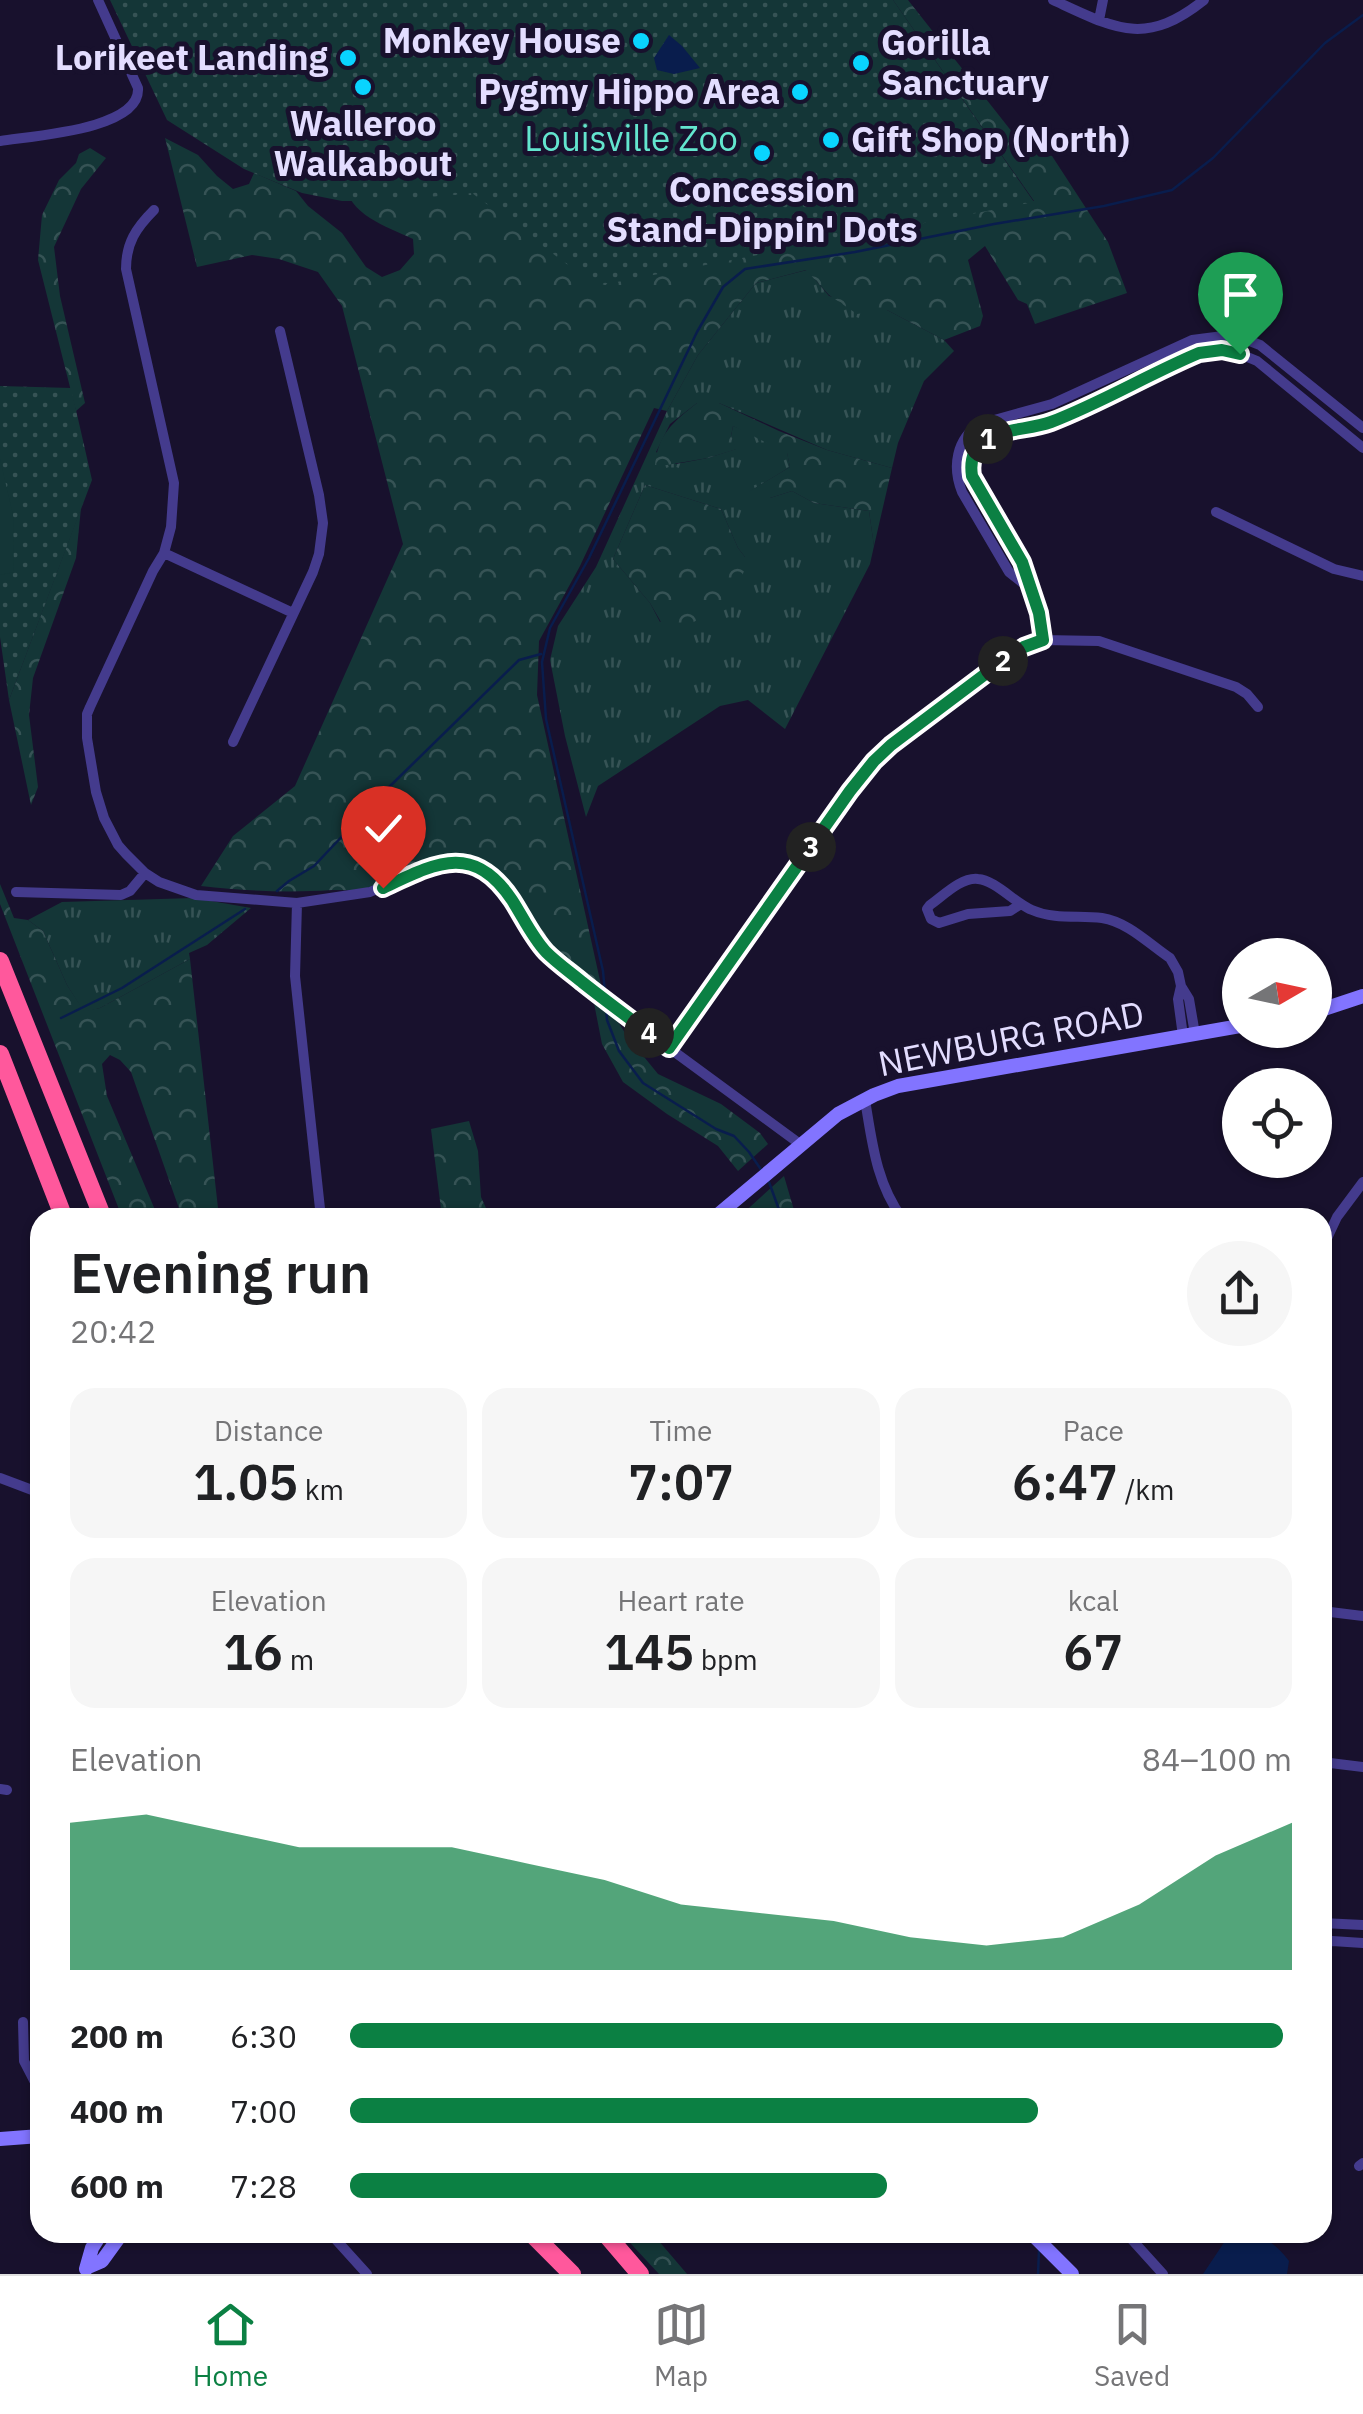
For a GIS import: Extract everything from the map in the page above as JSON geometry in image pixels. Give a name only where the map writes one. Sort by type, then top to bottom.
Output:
[{"type":"highway","points":[[0,961],[99,1208]]},
{"type":"highway","points":[[0,1054],[60,1208]]},
{"type":"highway","points":[[88,1181],[107,1198],[110,1208]]},
{"type":"highway","points":[[541,2243],[572,2274]]},
{"type":"highway","points":[[557,2243],[582,2274]]},
{"type":"highway","points":[[613,2243],[640,2274]]},
{"type":"main road","points":[[1332,1006],[1363,996]]},
{"type":"main road","name":"NEWBURG ROAD","points":[[725,1208],[838,1114],[908,1083],[1222,1029]]},
{"type":"main road","points":[[0,2139],[30,2137]]},
{"type":"main road","points":[[88,2272],[95,2243]]},
{"type":"main road","points":[[88,2272],[115,2243]]},
{"type":"main road","points":[[1041,2243],[1072,2274]]},
{"type":"street","points":[[0,141],[97,126],[134,103],[138,88],[98,0]]},
{"type":"street","points":[[1053,0],[1131,29],[1150,28],[1180,18],[1204,0]]},
{"type":"street","points":[[1099,20],[1103,0]]},
{"type":"street","points":[[154,210],[128,244],[126,269],[174,483],[174,512],[164,553],[90,707],[86,728],[96,792],[118,845],[145,873],[186,893],[297,904],[370,892],[442,864],[470,864],[485,870],[498,881],[545,951],[616,1009],[800,1144]]},
{"type":"street","points":[[233,742],[313,572],[323,523],[280,330]]},
{"type":"street","points":[[1028,586],[1009,572],[957,480],[958,453],[965,437],[980,424],[1052,404],[1192,340],[1224,336],[1260,345],[1363,428]]},
{"type":"street","points":[[1043,640],[1039,613],[1022,562],[974,482],[973,456],[982,442],[1050,422],[1199,353],[1222,350],[1256,362],[1363,448]]},
{"type":"street","points":[[1002,418],[1006,432]]},
{"type":"street","points":[[1216,512],[1334,569],[1363,576]]},
{"type":"street","points":[[164,553],[292,614]]},
{"type":"street","points":[[669,1048],[874,761],[1024,647],[1043,640],[1099,641],[1236,687],[1258,708]]},
{"type":"street","points":[[16,892],[121,895],[130,891],[145,873]]},
{"type":"street","points":[[1020,904],[1010,911],[968,914],[939,923],[931,919],[927,910],[974,878],[992,884],[1042,914],[1118,922],[1170,958],[1189,999],[1189,1035]]},
{"type":"street","points":[[297,904],[296,990],[320,1208]]},
{"type":"street","points":[[864,1100],[876,1165],[895,1208]]},
{"type":"street","points":[[1332,1227],[1363,1182]]},
{"type":"street","points":[[0,1478],[30,1488]]},
{"type":"street","points":[[1332,1612],[1363,1616]]},
{"type":"street","points":[[1332,1763],[1363,1767]]},
{"type":"street","points":[[1332,1924],[1363,1925]]},
{"type":"street","points":[[1332,1941],[1363,1943]]},
{"type":"street","points":[[23,2022],[24,2061],[30,2073]]},
{"type":"street","points":[[339,2243],[368,2274]]},
{"type":"street","points":[[1135,2243],[1164,2274]]},
{"type":"green space","name":"Louisville Zoo","points":[[110,0],[893,0],[1034,202],[596,286],[472,193],[342,201],[302,193],[244,169],[167,120]]},
{"type":"green space","points":[[893,0],[908,0],[1027,151],[1052,156],[1108,242],[1127,293],[1035,324],[1027,304],[1018,300],[985,246],[968,260],[983,316],[980,326],[944,340],[887,310],[857,314],[829,295],[806,270],[756,283],[698,355],[667,411],[654,408],[580,566],[539,641],[537,695],[601,985],[547,941],[499,873],[480,859],[438,859],[361,890],[201,886],[233,836],[295,786],[403,544],[342,306],[318,272],[279,259],[252,255],[197,267],[165,138],[198,155],[233,189],[249,184],[254,173],[296,191],[342,233],[366,267],[382,277],[400,270],[414,254],[413,239],[361,211],[353,203],[345,182],[1034,201]]},
{"type":"green space","points":[[90,148],[106,158],[81,189],[54,247],[60,296],[85,403],[76,411],[38,260],[42,215],[59,180],[76,163],[79,154]]},
{"type":"green space","points":[[807,270],[829,296],[887,310],[944,340],[954,351],[924,381],[892,468],[827,450],[719,403],[697,403],[670,424],[656,452],[676,464],[736,449],[731,436],[733,426],[787,452],[790,467],[749,492],[770,498],[792,491],[814,503],[869,511],[874,546],[870,564],[785,729],[748,700],[720,706],[598,786],[586,817],[550,660],[558,626],[596,567],[667,411],[698,355],[756,283]],"holes":[[[645,485],[721,509],[745,557],[660,622],[650,603],[613,559]]]},
{"type":"green space","points":[[0,386],[71,388],[92,480],[9,700],[0,637]]},
{"type":"green space","points":[[697,403],[719,403],[827,450],[892,468],[874,546],[869,511],[814,503],[792,491],[754,499],[748,492],[790,467],[787,453],[733,426],[731,436],[737,449],[655,467],[659,446],[668,430]]},
{"type":"green space","points":[[0,459],[13,515],[14,572],[0,575]]},
{"type":"green space","points":[[645,485],[721,509],[745,557],[732,602],[684,627],[661,622],[613,559]]},
{"type":"green space","points":[[81,508],[76,558],[33,678],[29,715],[38,787],[31,805],[9,700]]},
{"type":"green space","points":[[0,884],[14,918],[28,920],[43,931],[67,985],[84,1011],[100,1008],[190,959],[218,1208],[179,1208],[131,1072],[110,1055],[102,1064],[107,1096],[154,1208],[118,1208],[0,904]]},
{"type":"green space","points":[[194,898],[251,908],[207,945],[189,953],[190,959],[100,1008],[84,1012],[43,931],[28,920],[62,902]]},
{"type":"green space","points":[[593,998],[615,1017],[658,1074],[721,1104],[760,1133],[768,1144],[738,1171],[718,1146],[623,1082],[602,1044]]},
{"type":"green space","points":[[469,1121],[478,1151],[481,1197],[486,1208],[441,1208],[431,1129]]},
{"type":"green space","points":[[784,1176],[793,1208],[749,1208]]},
{"type":"green space","points":[[630,2243],[661,2243],[687,2274],[659,2274]]},
{"type":"water","points":[[669,35],[700,68],[674,74],[657,70],[654,58]]},
{"type":"water","points":[[1224,2243],[1271,2243],[1289,2261],[1287,2274],[1203,2274]]},
{"type":"waterway","points":[[605,993],[546,719],[542,662],[550,628],[589,558],[697,332],[723,287],[745,269],[1104,206],[1172,190],[1213,158],[1325,43],[1363,15]]},
{"type":"waterway","points":[[277,891],[314,866],[519,660],[541,654]]},
{"type":"waterway","points":[[61,1018],[122,988],[245,909]]},
{"type":"waterway","points":[[606,1006],[619,1051],[643,1083],[716,1129],[734,1136],[762,1171]]},
{"type":"waterway","points":[[769,1182],[778,1208]]},
{"type":"waterway","points":[[1038,2274],[1039,2251]]},
{"type":"place","name":"Monkey House","points":[[641,41]]},
{"type":"place","name":"Lorikeet Landing","points":[[348,58]]},
{"type":"place","name":"Gorilla Sanctuary","points":[[861,63]]},
{"type":"place","name":"Walleroo Walkabout","points":[[363,87]]},
{"type":"place","name":"Pygmy Hippo Area","points":[[800,92]]},
{"type":"place","name":"Gift Shop (North)","points":[[831,140]]},
{"type":"place","name":"Concession Stand-Dippin' Dots","points":[[762,153]]},
{"type":"route","points":[[383,888],[417,872],[453,862],[485,870],[498,881],[545,951],[669,1048],[874,761],[1000,663],[1043,640],[1039,613],[1022,562],[972,476],[976,449],[993,436],[1050,422],[1199,353],[1222,350],[1240,354]]}]
